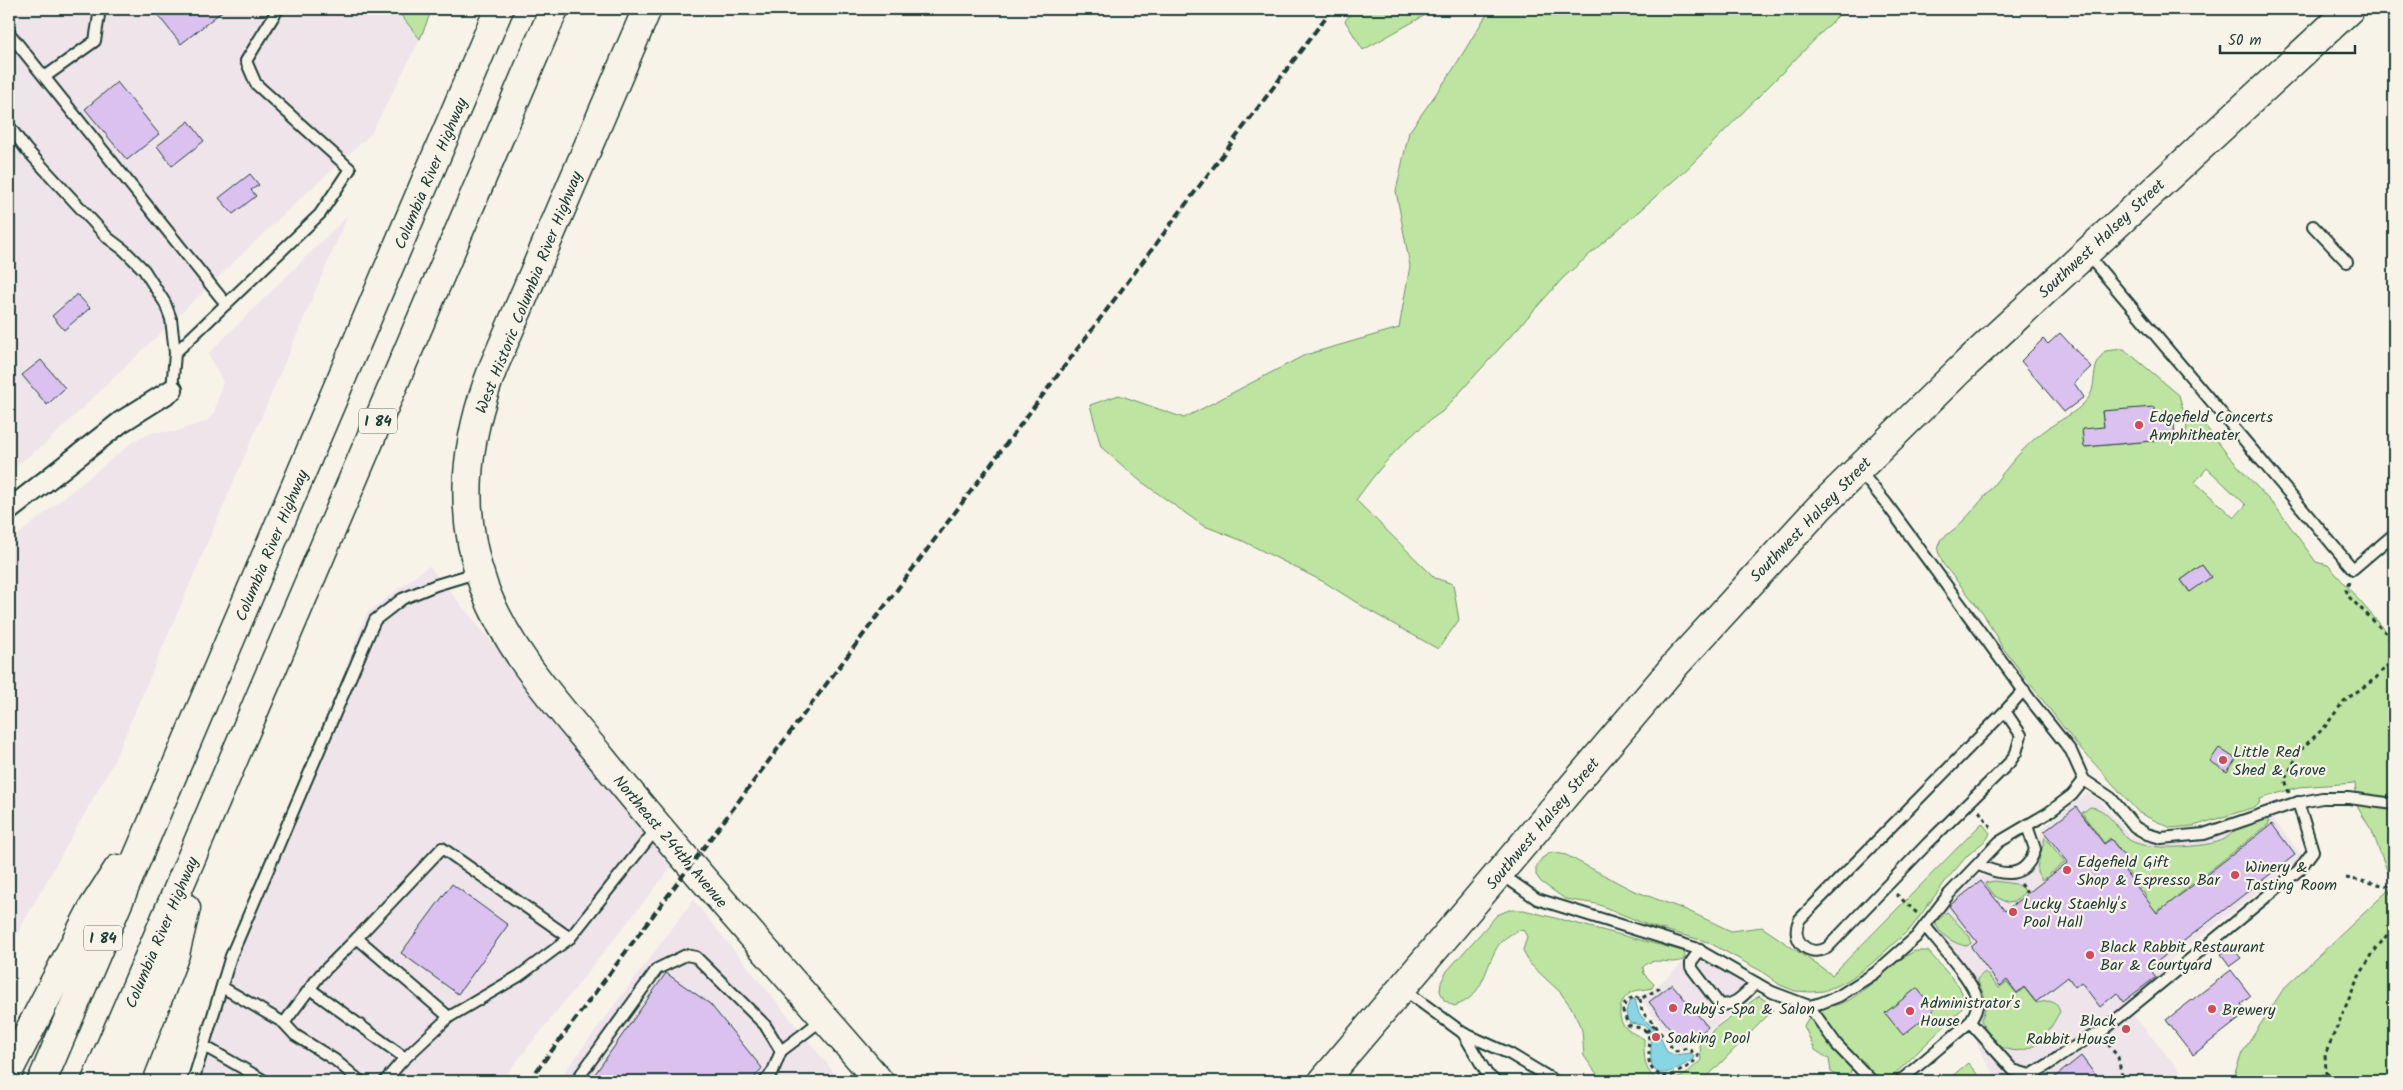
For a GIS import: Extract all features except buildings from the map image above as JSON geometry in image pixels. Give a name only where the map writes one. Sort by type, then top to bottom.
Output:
[{"type":"main road","name":"Columbia River Highway","points":[[42,1081],[499,9]]},
{"type":"main road","name":"Columbia River Highway","points":[[96,1081],[554,9]]},
{"type":"main road","name":"West Historic Columbia River Highway","points":[[482,579],[469,524],[467,494],[471,439],[477,415],[493,368],[647,9]]},
{"type":"main road","name":"Southwest Halsey Street","points":[[1323,1081],[1677,663],[1777,552],[1858,469],[2086,252],[2350,9]]},
{"type":"main road","name":"Northeast 244th Avenue","points":[[482,579],[496,615],[524,662],[658,827],[879,1081]]},
{"type":"main road","points":[[9,1070],[94,906],[164,795]]},
{"type":"main road","points":[[126,1081],[175,954],[203,834]]},
{"type":"street","points":[[9,510],[121,422],[172,390]]},
{"type":"lane","points":[[46,76],[95,41],[100,9]]},
{"type":"lane","points":[[175,353],[320,214],[350,170],[256,84],[246,61],[278,9]]},
{"type":"lane","points":[[9,33],[46,76],[226,304]]},
{"type":"lane","points":[[9,126],[26,149],[108,238],[124,250],[144,270],[165,303],[171,319],[175,353],[172,390]]},
{"type":"lane","points":[[2313,226],[2347,262]]},
{"type":"lane","points":[[2086,252],[2353,569],[2394,534]]},
{"type":"lane","points":[[1858,469],[1886,503],[2071,751],[2084,780],[2111,798],[2136,827],[2147,834],[2161,838],[2204,834],[2295,803],[2322,798],[2348,798],[2394,804]]},
{"type":"lane","points":[[193,1081],[239,938],[375,620],[402,599],[436,585],[482,579]]},
{"type":"lane","points":[[2005,711],[2021,735],[2016,753],[2009,763],[1827,948],[1815,952],[1803,947],[1799,943],[1796,930],[1800,918],[2024,690]]},
{"type":"lane","points":[[1500,873],[1538,899],[1700,950],[1756,982],[1793,1001],[1809,1006],[1821,1003],[1858,986],[1906,947],[1925,926],[1949,894],[2001,840],[2027,826],[2072,795],[2084,780]]},
{"type":"lane","points":[[1970,1022],[2013,1070],[2030,1075],[2051,1064],[2084,1039],[2100,1033],[2300,870],[2313,851],[2295,803]]},
{"type":"lane","points":[[1979,865],[1993,872],[2006,874],[2018,872],[2026,866],[2035,849],[2027,826]]},
{"type":"lane","points":[[385,1081],[405,1058],[449,1016],[519,976],[570,938],[658,827]]},
{"type":"lane","points":[[284,1023],[310,988],[442,848],[570,938]]},
{"type":"lane","points":[[1900,1081],[1970,1022],[1977,1006],[1972,986],[1925,926]]},
{"type":"lane","points":[[357,938],[449,1016]]},
{"type":"lane","points":[[1700,950],[1691,962],[1691,967],[1720,1004],[1730,1004],[1736,1001],[1756,982]]},
{"type":"lane","points":[[576,1081],[657,969],[669,961],[686,955],[696,956],[765,1025],[780,1051]]},
{"type":"lane","points":[[222,987],[284,1023],[295,1035],[334,1060],[360,1081]]},
{"type":"lane","points":[[310,988],[405,1058]]},
{"type":"lane","points":[[1402,988],[1463,1033],[1510,1054],[1555,1081]]},
{"type":"lane","points":[[1809,1006],[1837,1045],[1872,1081]]},
{"type":"lane","points":[[765,1081],[774,1071],[780,1051],[824,1018]]},
{"type":"lane","points":[[1463,1033],[1487,1074],[1495,1081]]},
{"type":"lane","points":[[204,1046],[265,1081]]},
{"type":"path","points":[[2353,569],[2346,590],[2350,598],[2377,623],[2394,647]]},
{"type":"path","points":[[2295,803],[2286,778],[2301,749],[2324,728],[2344,701],[2376,678],[2394,658]]},
{"type":"path","points":[[1972,800],[1993,830]]},
{"type":"path","points":[[2334,1081],[2326,1070],[2325,1055],[2357,980],[2373,953],[2394,924],[2391,892],[2388,886],[2346,878]]},
{"type":"path","points":[[2018,881],[2027,893]]},
{"type":"path","points":[[1887,886],[1919,916]]},
{"type":"path","points":[[1640,999],[1662,987]]},
{"type":"path","points":[[1640,999],[1634,996],[1629,998],[1623,1010],[1628,1025],[1647,1031]]},
{"type":"path","points":[[1640,999],[1642,1012],[1655,1025],[1673,1049],[1676,1051],[1688,1048],[1695,1053],[1697,1059],[1669,1077],[1658,1075],[1649,1063],[1647,1031]]},
{"type":"path","points":[[1647,1031],[1655,1025]]},
{"type":"path","points":[[2100,1033],[2118,1057],[2123,1081]]},
{"type":"shaded area","points":[[9,9],[396,9],[420,39],[371,134],[292,206],[45,444],[9,471]]},
{"type":"shaded area","points":[[348,215],[113,763],[9,948],[9,542],[134,441],[154,432],[174,432],[207,421],[214,413],[223,382],[208,354]]},
{"type":"shaded area","points":[[429,566],[674,864],[501,1081],[189,1081],[367,613]]},
{"type":"shaded area","points":[[2087,793],[2099,800],[2131,837],[2147,842],[2209,840],[2225,834],[2239,824],[2270,815],[2303,857],[2170,960],[2174,965],[2124,1004],[2184,1076],[2177,1081],[1999,1081],[1982,1056],[1977,1043],[1983,1003],[1979,988],[1969,969],[1931,926],[1942,908],[1978,876],[2015,879],[2028,873],[2034,864],[2042,829]]},
{"type":"shaded area","points":[[693,900],[841,1081],[558,1081]]},
{"type":"shaded area","points":[[1695,952],[1760,989],[1692,1044],[1676,1046],[1643,1002],[1645,994],[1656,987]]},
{"type":"green space","points":[[396,9],[432,9],[420,39]]},
{"type":"green space","points":[[1354,9],[1436,9],[1363,50],[1345,21]]},
{"type":"green space","points":[[1490,9],[1845,9],[1688,168],[1564,277],[1443,411],[1395,451],[1356,500],[1435,578],[1453,584],[1459,620],[1438,649],[1370,611],[1324,582],[1243,541],[1202,525],[1139,480],[1101,447],[1090,405],[1119,395],[1184,418],[1305,355],[1399,328],[1410,266],[1396,191],[1409,132],[1452,71]]},
{"type":"green space","points":[[2124,349],[2179,395],[2184,413],[2177,419],[2157,423],[2102,412],[2104,427],[2084,447],[2175,439],[2183,442],[2189,417],[2197,415],[2227,454],[2279,511],[2316,562],[2328,565],[2394,640],[2394,1081],[2339,1081],[2332,1075],[2323,1074],[2314,1081],[2232,1081],[2242,1053],[2284,988],[2393,886],[2372,831],[2358,808],[2355,783],[2298,787],[2260,799],[2259,804],[2255,807],[2194,826],[2171,828],[2139,813],[2074,741],[2002,647],[1983,613],[1943,564],[1938,551],[1940,540],[1968,516],[2029,444],[2084,403],[2091,394],[2096,368],[2105,351]],"holes":[[[2207,468],[2246,505],[2234,518],[2195,482]],[[2202,565],[2211,577],[2189,592],[2181,580]]]},
{"type":"green space","points":[[2090,807],[2106,814],[2127,838],[2134,842],[2160,847],[2205,845],[2225,839],[2238,827],[2246,823],[2266,817],[2269,822],[2268,825],[2177,896],[2183,905],[2169,915],[2162,908],[2152,914],[2145,894],[2127,871],[2133,866],[2110,838],[2104,843],[2082,813]]},
{"type":"green space","points":[[1982,823],[1990,833],[1987,839],[1968,855],[1948,878],[1911,928],[1871,964],[1847,981],[1824,991],[1795,991],[1780,985],[1761,971],[1708,942],[1650,926],[1597,904],[1565,899],[1541,882],[1536,875],[1536,867],[1542,858],[1552,852],[1566,855],[1632,890],[1686,910],[1731,931],[1762,927],[1832,975]]},
{"type":"green space","points":[[2045,837],[2065,862],[2042,880],[2037,872],[2037,868]]},
{"type":"green space","points":[[1994,881],[2016,884],[2026,891],[2014,902],[2007,903],[1995,896],[1985,883]]},
{"type":"green space","points":[[1509,910],[1524,910],[1683,951],[1685,955],[1683,960],[1678,962],[1657,961],[1643,967],[1644,974],[1654,984],[1652,988],[1632,992],[1625,998],[1620,1007],[1620,1017],[1624,1026],[1644,1039],[1648,1070],[1662,1081],[1602,1081],[1584,1056],[1582,1030],[1571,1007],[1560,992],[1529,963],[1523,950],[1527,937],[1524,931],[1519,930],[1500,943],[1478,988],[1465,1002],[1454,1006],[1444,1000],[1440,991],[1441,982],[1447,971],[1497,915]]},
{"type":"green space","points":[[1947,912],[1970,937],[1971,943],[1967,946],[1957,944],[1948,938],[1937,926],[1935,922]]},
{"type":"green space","points":[[1915,951],[1928,951],[1959,986],[1964,998],[1961,1010],[1888,1081],[1872,1081],[1874,1078],[1865,1062],[1853,1056],[1849,1063],[1852,1068],[1848,1078],[1842,1079],[1831,1072],[1829,1059],[1815,1050],[1804,1026],[1808,1019],[1818,1010],[1849,1000]]},
{"type":"green space","points":[[1985,972],[1999,988],[2007,982],[2017,994],[2024,988],[2036,1003],[2049,1001],[2057,1004],[2060,1012],[2047,1033],[2036,1044],[2021,1050],[2006,1049],[1999,1046],[1987,1035],[1981,1020],[1986,1003],[1977,979]]},
{"type":"green space","points":[[1759,996],[1770,1004],[1773,1010],[1703,1081],[1671,1081],[1685,1075],[1701,1060],[1700,1045],[1714,1029]]},
{"type":"green space","points":[[1968,1063],[1983,1081],[1946,1081]]},
{"type":"water","name":"Soaking Pool","points":[[1635,999],[1639,1014],[1659,1034],[1667,1052],[1675,1055],[1691,1053],[1694,1057],[1693,1059],[1669,1072],[1657,1072],[1653,1068],[1649,1029],[1644,1025],[1630,1023],[1627,1017],[1628,1006],[1631,1000]]},
{"type":"railway","points":[[529,1081],[1332,9]]},
{"type":"place","name":"Edgefield Concerts Amphitheater","points":[[2139,425]]},
{"type":"place","name":"Little Red Shed & Grove","points":[[2223,760]]},
{"type":"place","name":"Edgefield Gift Shop & Espresso Bar","points":[[2067,870]]},
{"type":"place","name":"Winery & Tasting Room","points":[[2235,875]]},
{"type":"place","name":"Lucky Staehly's Pool Hall","points":[[2013,912]]},
{"type":"place","name":"Black Rabbit Restaurant Bar & Courtyard","points":[[2090,955]]},
{"type":"place","name":"Ruby's Spa & Salon","points":[[1673,1008]]},
{"type":"place","name":"Brewery","points":[[2212,1009]]},
{"type":"place","name":"Administrator's House","points":[[1910,1011]]},
{"type":"place","name":"Black Rabbit House","points":[[2126,1029]]},
{"type":"place","name":"Soaking Pool","points":[[1656,1037]]}]
